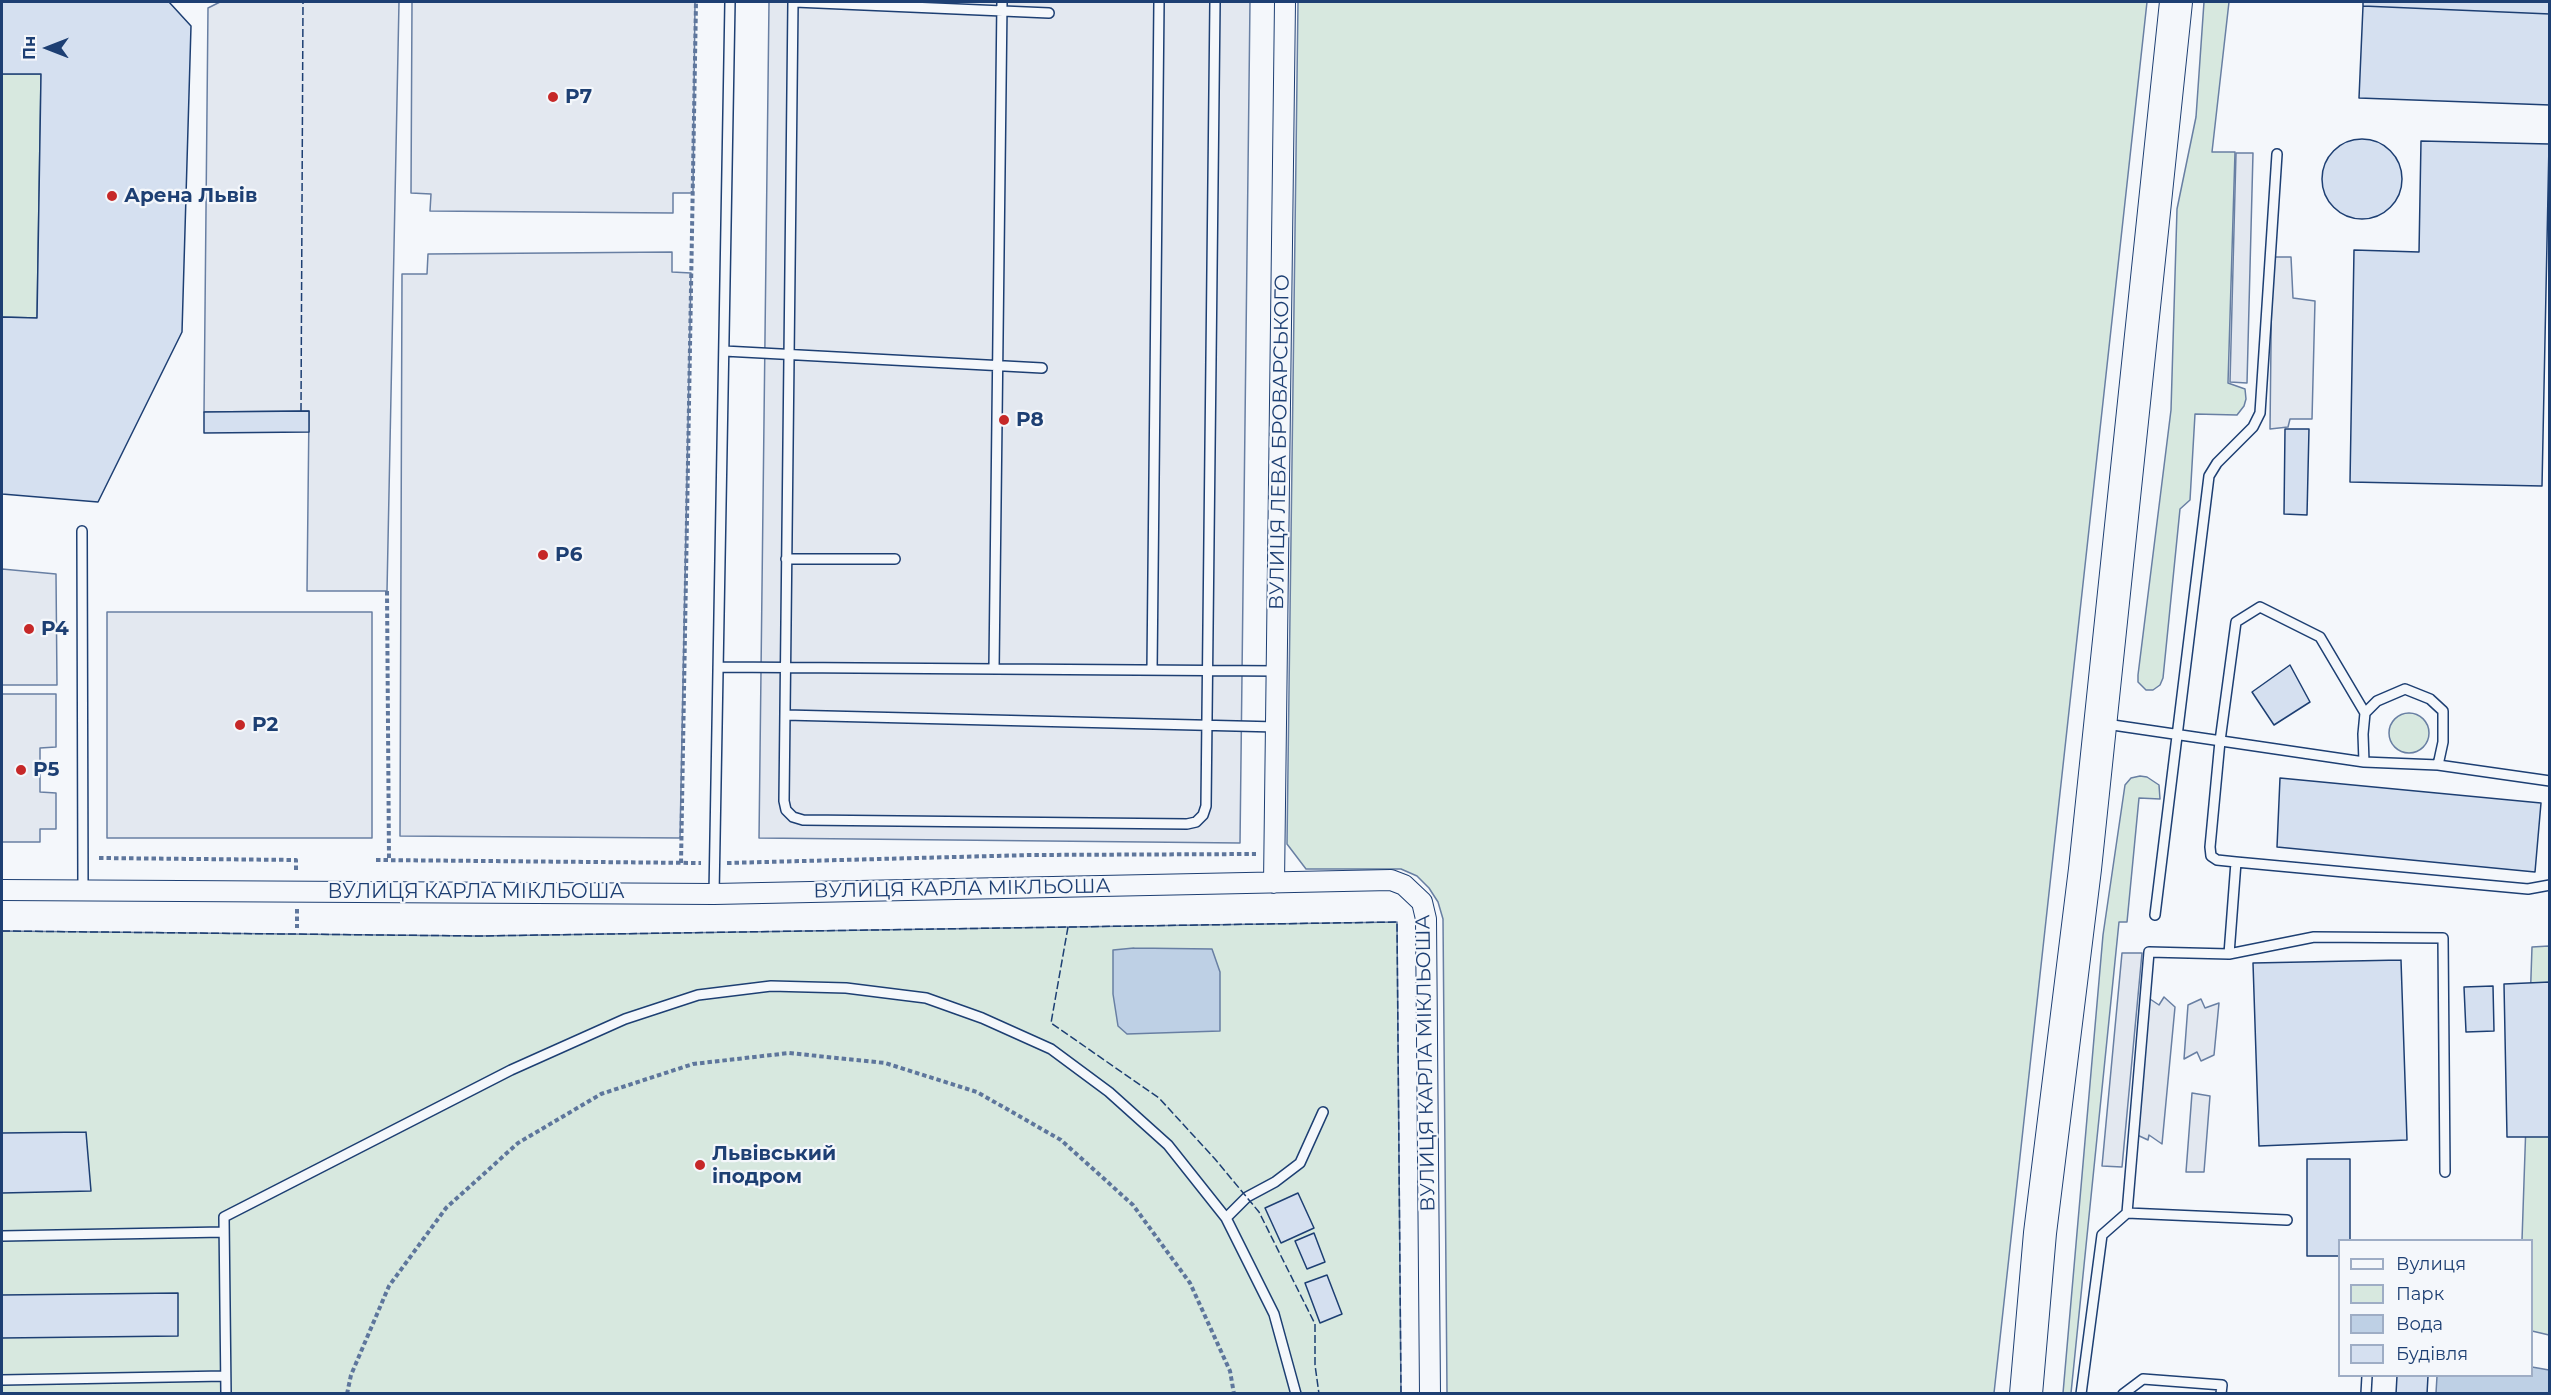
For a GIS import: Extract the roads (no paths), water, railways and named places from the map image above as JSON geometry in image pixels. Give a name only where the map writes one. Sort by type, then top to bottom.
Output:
[{"type":"highway","points":[[2026,1394],[2040,1233],[2085,869],[2176,2]]},
{"type":"street","name":"ВУЛИЦЯ ЛЕВА БРОВАРСЬКОГО","points":[[1274,883],[1285,2]]},
{"type":"street","name":"ВУЛИЦЯ КАРЛА МІКЛЬОША","points":[[2,890],[714,894],[1391,880],[1404,885],[1422,902],[1426,919],[1430,1394]]},
{"type":"lane","points":[[714,894],[730,2]]},
{"type":"lane","points":[[1049,13],[1002,6],[794,2],[784,801],[786,810],[793,817],[802,820],[1186,824],[1196,822],[1203,815],[1206,806],[1215,2]]},
{"type":"lane","points":[[1152,670],[1159,2]]},
{"type":"lane","points":[[994,669],[1002,6]]},
{"type":"lane","points":[[2155,915],[2209,476],[2217,464],[2253,427],[2260,413],[2277,154]]},
{"type":"lane","points":[[724,351],[1042,368]]},
{"type":"lane","points":[[82,531],[83,890]]},
{"type":"lane","points":[[786,559],[895,559]]},
{"type":"lane","points":[[2364,762],[2365,713],[2320,637],[2260,608],[2236,622],[2220,741],[2211,856],[2217,860],[2236,862],[2528,889],[2550,885]]},
{"type":"lane","points":[[718,667],[1277,671]]},
{"type":"lane","points":[[2365,713],[2377,701],[2405,689],[2430,699],[2443,711],[2444,717],[2443,742],[2438,765]]},
{"type":"lane","points":[[785,715],[1276,727]]},
{"type":"lane","points":[[2100,723],[2364,762],[2438,765],[2550,781]]},
{"type":"lane","points":[[2229,954],[2236,862]]},
{"type":"lane","points":[[2081,1394],[2102,1235],[2127,1213],[2149,952],[2229,954],[2314,937],[2443,938],[2445,1172]]},
{"type":"lane","points":[[226,1394],[224,1217],[511,1070],[625,1019],[698,995],[771,986],[846,988],[926,998],[982,1018],[1051,1049],[1109,1092],[1168,1145],[1226,1218],[1274,1314],[1296,1394]]},
{"type":"lane","points":[[1226,1218],[1247,1197],[1275,1182],[1300,1163],[1323,1112]]},
{"type":"lane","points":[[2127,1213],[2287,1220]]},
{"type":"lane","points":[[2,1236],[224,1232]]},
{"type":"lane","points":[[2,1380],[225,1376]]},
{"type":"lane","points":[[2366,1394],[2367,1377]]},
{"type":"lane","points":[[2123,1394],[2143,1379],[2222,1385],[2221,1394]]},
{"type":"water","points":[[1212,949],[1220,972],[1220,1031],[1127,1034],[1118,1026],[1113,994],[1113,950]]},
{"type":"water","points":[[2533,1367],[2549,1370],[2549,1393],[2436,1393],[2437,1377],[2533,1377]]},
{"type":"place","name":"P7","points":[[553,97]]},
{"type":"place","name":"Арена Львів","points":[[112,196]]},
{"type":"place","name":"P8","points":[[1004,420]]},
{"type":"place","name":"P6","points":[[543,555]]},
{"type":"place","name":"P4","points":[[29,629]]},
{"type":"place","name":"P2","points":[[240,725]]},
{"type":"place","name":"P5","points":[[21,770]]},
{"type":"place","name":"Львівський іподром","points":[[700,1165]]}]
